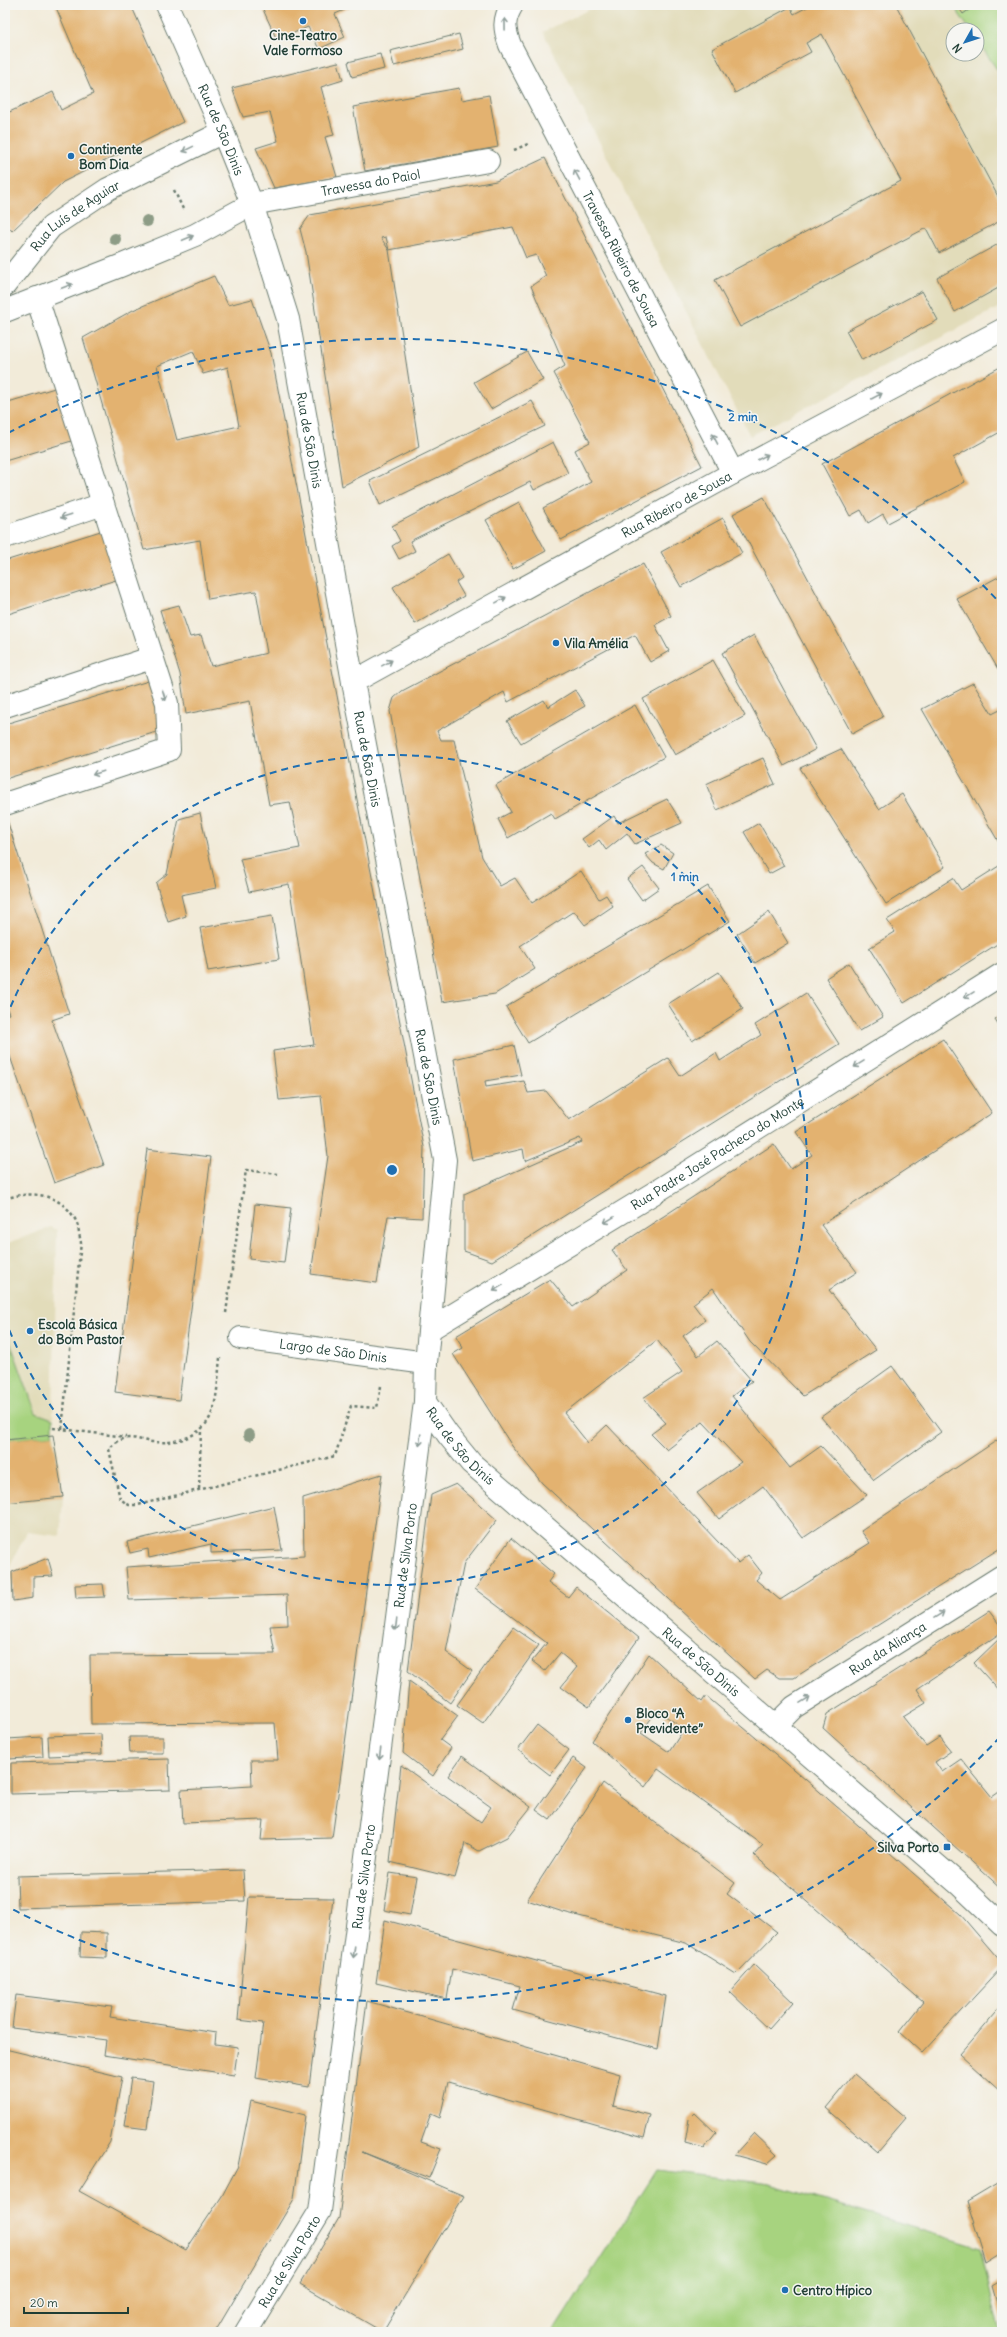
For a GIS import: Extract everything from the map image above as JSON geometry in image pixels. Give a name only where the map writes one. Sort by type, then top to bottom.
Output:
[{"type":"street","name":"Rua de São Dinis","points":[[167,5],[223,132],[252,204],[288,319],[353,682],[445,1160],[426,1363],[425,1402],[471,1464],[776,1725],[961,1886],[1002,1925]]},
{"type":"street","name":"Travessa Ribeiro de Sousa","points":[[512,5],[505,17],[504,29],[510,45],[733,473]]},
{"type":"street","name":"Rua Luís de Aguiar","points":[[5,285],[51,227],[108,189],[223,132]]},
{"type":"street","name":"Travessa do Paiol","points":[[252,204],[488,161]]},
{"type":"street","points":[[5,310],[120,266],[195,234],[252,204]]},
{"type":"street","points":[[5,804],[169,750],[166,703],[37,298]]},
{"type":"street","name":"Rua Ribeiro de Sousa","points":[[353,682],[733,473],[1002,330]]},
{"type":"street","points":[[5,537],[103,504]]},
{"type":"street","points":[[5,706],[151,658]]},
{"type":"street","name":"Rua Padre José Pacheco do Monte","points":[[430,1329],[654,1193],[1002,974]]},
{"type":"street","name":"Largo de São Dinis","points":[[232,1336],[426,1363]]},
{"type":"street","name":"Rua de Silva Porto","points":[[246,2332],[320,2211],[425,1402]]},
{"type":"street","name":"Rua da Aliança","points":[[776,1725],[794,1707],[1002,1576]]},
{"type":"path","points":[[160,163],[195,234]]},
{"type":"path","points":[[53,1428],[155,1442],[175,1441],[187,1438],[202,1429],[211,1416],[232,1336],[246,1170],[278,1174]]},
{"type":"path","points":[[5,1199],[21,1193],[49,1196],[64,1206],[76,1221],[80,1242],[62,1429]]},
{"type":"path","points":[[129,1438],[117,1441],[109,1449],[120,1499],[129,1505],[138,1505],[335,1456],[350,1406],[376,1408],[386,1357]]},
{"type":"path","points":[[199,1489],[202,1429]]},
{"type":"shaded area","points":[[598,5],[953,5],[965,22],[945,22],[945,62],[985,62],[985,52],[1002,77],[1002,306],[750,436],[543,32]]},
{"type":"shaded area","name":"Escola Básica do Bom Pastor","points":[[51,1227],[57,1230],[53,1419],[63,1497],[60,1536],[27,1532],[5,1575],[5,1244]]},
{"type":"green space","points":[[953,5],[1002,5],[1002,77],[985,52],[985,22],[965,22]]},
{"type":"green space","points":[[5,1328],[36,1413],[53,1419],[53,1435],[5,1440]]},
{"type":"green space","name":"Centro Hípico","points":[[657,2170],[770,2184],[980,2248],[1000,2332],[553,2332]]},
{"type":"building","points":[[55,5],[131,5],[183,122],[63,182],[12,231],[5,223],[5,114],[53,92],[61,110],[93,94]]},
{"type":"building","name":"Cine-Teatro Vale Formoso","points":[[261,5],[356,5],[335,14],[345,37],[319,49],[308,27],[277,40]]},
{"type":"building","points":[[811,5],[896,5],[1002,204],[1002,220],[939,253],[926,228],[740,327],[715,280],[901,181],[822,34],[806,43],[811,52],[735,93],[712,49],[790,7],[794,14]]},
{"type":"building","points":[[957,5],[976,5],[963,14]]},
{"type":"building","points":[[459,34],[463,49],[394,66],[390,51]]},
{"type":"building","points":[[380,54],[384,69],[352,77],[348,62]]},
{"type":"building","points":[[338,62],[343,80],[321,87],[334,135],[325,137],[337,177],[274,188],[256,148],[278,141],[270,112],[243,117],[232,88]]},
{"type":"building","points":[[459,88],[462,100],[489,95],[498,147],[365,171],[353,107]]},
{"type":"building","points":[[545,158],[702,466],[561,540],[543,508],[591,482],[575,450],[590,442],[554,373],[565,366],[531,286],[546,276],[536,255],[526,258],[513,227],[389,250],[419,447],[342,486],[306,252],[300,229],[310,215],[496,181]],"holes":[[[386,237],[389,250],[381,238]]]},
{"type":"building","points":[[1002,242],[1002,286],[955,312],[937,278]]},
{"type":"building","points":[[214,276],[228,305],[252,299],[271,353],[424,1147],[422,1218],[388,1216],[377,1283],[311,1274],[328,1156],[321,1096],[279,1100],[273,1051],[314,1045],[289,884],[249,892],[240,859],[300,848],[290,802],[269,805],[250,701],[186,714],[180,674],[160,610],[179,605],[190,637],[201,635],[211,666],[267,653],[256,591],[208,599],[200,540],[144,550],[83,338],[133,310]],"holes":[[[193,351],[203,374],[228,367],[239,426],[177,440],[157,366]]]},
{"type":"building","points":[[922,291],[938,320],[862,360],[846,331]]},
{"type":"building","points":[[527,352],[543,380],[491,409],[474,382]]},
{"type":"building","points":[[1002,366],[1002,431],[953,458],[965,482],[888,523],[883,514],[868,523],[861,510],[850,516],[822,464]]},
{"type":"building","points":[[58,387],[75,440],[5,461],[5,403]]},
{"type":"building","points":[[532,401],[545,426],[380,505],[370,481]]},
{"type":"building","points":[[553,442],[568,473],[534,490],[530,482],[410,541],[415,551],[399,559],[392,546],[400,541],[392,526]]},
{"type":"building","points":[[764,497],[883,717],[852,734],[733,514]]},
{"type":"building","points":[[519,502],[546,551],[513,569],[486,520]]},
{"type":"building","points":[[723,518],[742,553],[681,587],[661,552]]},
{"type":"building","points":[[107,529],[122,578],[5,615],[5,561]]},
{"type":"building","points":[[448,554],[462,578],[456,582],[464,596],[415,624],[393,587]]},
{"type":"building","points":[[643,564],[671,616],[655,625],[669,651],[650,662],[635,635],[508,702],[504,692],[437,731],[441,740],[454,740],[482,857],[500,886],[515,878],[532,903],[581,871],[599,899],[606,895],[613,906],[585,925],[574,911],[520,946],[535,969],[495,994],[442,1002],[390,711],[394,698],[402,691]]},
{"type":"building","points":[[1002,575],[1002,666],[998,669],[957,599]]},
{"type":"building","points":[[754,635],[816,749],[784,766],[722,653]]},
{"type":"building","points":[[713,660],[745,716],[675,755],[643,699]]},
{"type":"building","points":[[155,679],[169,728],[5,779],[5,724]]},
{"type":"building","points":[[973,683],[992,714],[1002,709],[1002,848],[922,709]]},
{"type":"building","points":[[575,690],[585,706],[521,743],[507,721],[544,700],[548,707]]},
{"type":"building","points":[[635,705],[664,757],[555,819],[551,813],[508,838],[498,819],[511,812],[496,785]]},
{"type":"building","points":[[841,749],[879,809],[902,794],[945,867],[886,904],[800,768]]},
{"type":"building","points":[[763,758],[775,784],[717,810],[706,784]]},
{"type":"building","points":[[667,799],[682,823],[635,844],[627,833],[606,850],[599,840],[589,848],[582,839],[614,816],[618,823]]},
{"type":"building","points":[[200,813],[216,888],[181,895],[186,916],[168,922],[156,883],[167,874],[179,819]]},
{"type":"building","points":[[7,820],[69,1014],[52,1020],[104,1165],[54,1183],[5,1042],[5,1015],[9,1014],[5,1004],[5,821]]},
{"type":"building","points":[[759,823],[784,866],[769,874],[744,832]]},
{"type":"building","points":[[661,845],[673,853],[664,869],[653,863],[645,854]]},
{"type":"building","points":[[1002,864],[1002,941],[904,1003],[869,948],[895,932],[887,920],[953,878],[961,890]]},
{"type":"building","points":[[643,867],[659,888],[642,900],[627,879]]},
{"type":"building","points":[[708,886],[730,921],[528,1043],[506,1007]]},
{"type":"building","points":[[769,912],[788,943],[755,963],[737,934]]},
{"type":"building","points":[[272,916],[279,959],[208,971],[200,928]]},
{"type":"building","points":[[849,963],[883,1017],[859,1031],[826,978]]},
{"type":"building","points":[[719,972],[743,1009],[692,1041],[668,1004]]},
{"type":"building","points":[[806,993],[839,1044],[492,1261],[464,1251],[464,1194],[582,1142],[580,1138],[525,1161],[523,1149],[472,1161],[454,1059],[514,1045],[521,1075],[485,1081],[486,1087],[524,1081],[528,1093],[546,1091],[569,1120],[668,1058],[680,1076],[716,1053],[720,1061],[761,1035],[755,1025]]},
{"type":"building","points":[[1002,1014],[1002,1030],[995,1019]]},
{"type":"building","points":[[943,1039],[992,1113],[821,1225],[857,1272],[829,1290],[876,1350],[803,1396],[750,1342],[713,1288],[693,1304],[705,1320],[683,1336],[698,1356],[717,1341],[752,1381],[732,1396],[790,1468],[821,1446],[867,1495],[803,1538],[763,1486],[719,1519],[697,1493],[741,1462],[703,1422],[667,1450],[651,1434],[666,1423],[643,1398],[682,1372],[657,1340],[564,1413],[588,1443],[607,1425],[738,1563],[748,1555],[762,1573],[756,1580],[780,1600],[870,1543],[861,1531],[1002,1437],[1002,1547],[794,1678],[779,1678],[767,1670],[755,1679],[542,1483],[512,1446],[453,1354],[463,1348],[456,1336],[550,1279],[573,1307],[627,1270],[612,1250],[774,1144],[791,1169],[812,1155],[796,1132]]},
{"type":"building","points":[[147,1149],[211,1157],[179,1400],[115,1392]]},
{"type":"building","points":[[255,1204],[291,1208],[284,1263],[249,1259]]},
{"type":"building","points":[[892,1366],[941,1432],[874,1480],[821,1417]]},
{"type":"building","points":[[53,1435],[63,1497],[5,1503],[5,1440]]},
{"type":"building","points":[[382,1474],[332,1838],[261,1840],[263,1820],[183,1823],[181,1790],[252,1786],[251,1760],[278,1760],[275,1723],[91,1724],[90,1655],[275,1654],[270,1626],[288,1625],[287,1595],[129,1600],[126,1567],[304,1556],[303,1498]]},
{"type":"building","points":[[456,1484],[497,1520],[464,1563],[446,1652],[472,1671],[450,1703],[408,1671],[431,1495]]},
{"type":"building","points":[[274,1506],[282,1550],[211,1553],[211,1544],[149,1558],[148,1549],[130,1553],[127,1542]]},
{"type":"building","points":[[511,1538],[554,1574],[548,1582],[568,1597],[576,1587],[639,1638],[589,1707],[561,1687],[577,1667],[560,1653],[545,1671],[532,1661],[547,1643],[475,1589]]},
{"type":"building","points":[[48,1558],[53,1576],[33,1577],[33,1598],[13,1601],[12,1572]]},
{"type":"building","points":[[103,1584],[105,1597],[76,1598],[75,1585]]},
{"type":"building","points":[[989,1611],[1002,1628],[1002,1632],[917,1689],[926,1703],[903,1717],[926,1746],[940,1737],[951,1751],[935,1762],[942,1772],[961,1759],[992,1797],[1002,1790],[1002,1889],[823,1728],[827,1714]]},
{"type":"building","points":[[513,1627],[539,1645],[483,1723],[457,1705]]},
{"type":"building","points":[[1002,1636],[1002,1694],[974,1663]]},
{"type":"building","points":[[649,1654],[702,1702],[706,1696],[812,1785],[960,1914],[1002,1963],[1002,1967],[922,2053],[899,2032],[923,2002],[754,1855],[763,1845],[658,1769],[645,1787],[592,1741]],"holes":[[[657,1710],[684,1729],[669,1752],[641,1733]]]},
{"type":"building","points":[[409,1681],[458,1716],[440,1740],[451,1748],[433,1776],[403,1753]]},
{"type":"building","points":[[537,1725],[569,1750],[550,1775],[518,1750]]},
{"type":"building","points":[[101,1734],[102,1754],[49,1756],[48,1736]]},
{"type":"building","points":[[42,1737],[43,1757],[9,1759],[7,1739]]},
{"type":"building","points":[[129,1737],[163,1737],[163,1753],[130,1753]]},
{"type":"building","points":[[462,1756],[531,1807],[507,1837],[479,1851],[465,1843],[455,1878],[390,1862],[401,1765],[481,1822],[491,1807],[448,1776]]},
{"type":"building","points":[[573,1758],[587,1768],[550,1820],[536,1810]]},
{"type":"building","points":[[169,1759],[170,1790],[11,1794],[11,1763]]},
{"type":"building","points":[[603,1783],[735,1883],[727,1894],[777,1932],[736,1974],[686,1943],[563,1912],[527,1900]]},
{"type":"building","points":[[243,1870],[245,1901],[18,1908],[17,1876]]},
{"type":"building","points":[[390,1873],[417,1877],[410,1915],[384,1910]]},
{"type":"building","points":[[249,1897],[333,1898],[309,2087],[256,2078],[263,2023],[238,2020]]},
{"type":"building","points":[[385,1920],[666,1996],[658,2049],[513,2010],[520,1986],[452,1969],[447,1999],[376,1983]]},
{"type":"building","points":[[81,1932],[107,1933],[107,1958],[80,1957]]},
{"type":"building","points":[[754,1965],[793,2002],[769,2029],[730,1992]]},
{"type":"building","points":[[16,1995],[112,2007],[110,2017],[216,2033],[215,2044],[238,2047],[234,2075],[104,2055],[106,2040],[12,2028]]},
{"type":"building","points":[[367,2001],[620,2074],[613,2106],[650,2115],[644,2138],[448,2082],[440,2118],[431,2114],[421,2142],[441,2149],[429,2178],[362,2152],[464,2196],[383,2332],[300,2284],[339,2218]]},
{"type":"building","points":[[1002,2005],[1002,2092],[960,2054]]},
{"type":"building","points":[[5,2049],[122,2077],[110,2142],[79,2191],[186,2250],[222,2196],[238,2166],[251,2101],[305,2115],[294,2199],[215,2332],[5,2332]]},
{"type":"building","points":[[854,2074],[906,2118],[877,2152],[826,2108]]},
{"type":"building","points":[[131,2078],[153,2081],[147,2129],[124,2126]]},
{"type":"building","points":[[695,2113],[716,2133],[704,2148],[685,2143],[689,2119]]},
{"type":"building","points":[[754,2133],[777,2155],[767,2164],[734,2155]]},
{"type":"building","points":[[1002,2181],[1002,2253],[986,2263],[967,2202]]},
{"type":"building","points":[[1002,2280],[1002,2321],[992,2286]]},
{"type":"place","name":"Cine-Teatro Vale Formoso","points":[[303,21]]},
{"type":"place","name":"Continente Bom Dia","points":[[71,156]]},
{"type":"place","name":"Vila Amélia","points":[[556,643]]},
{"type":"place","name":"Escola Básica do Bom Pastor","points":[[30,1331]]},
{"type":"place","name":"Bloco “A Previdente”","points":[[628,1720]]},
{"type":"place","name":"Silva Porto","points":[[947,1847]]},
{"type":"place","name":"Centro Hípico","points":[[785,2290]]}]
